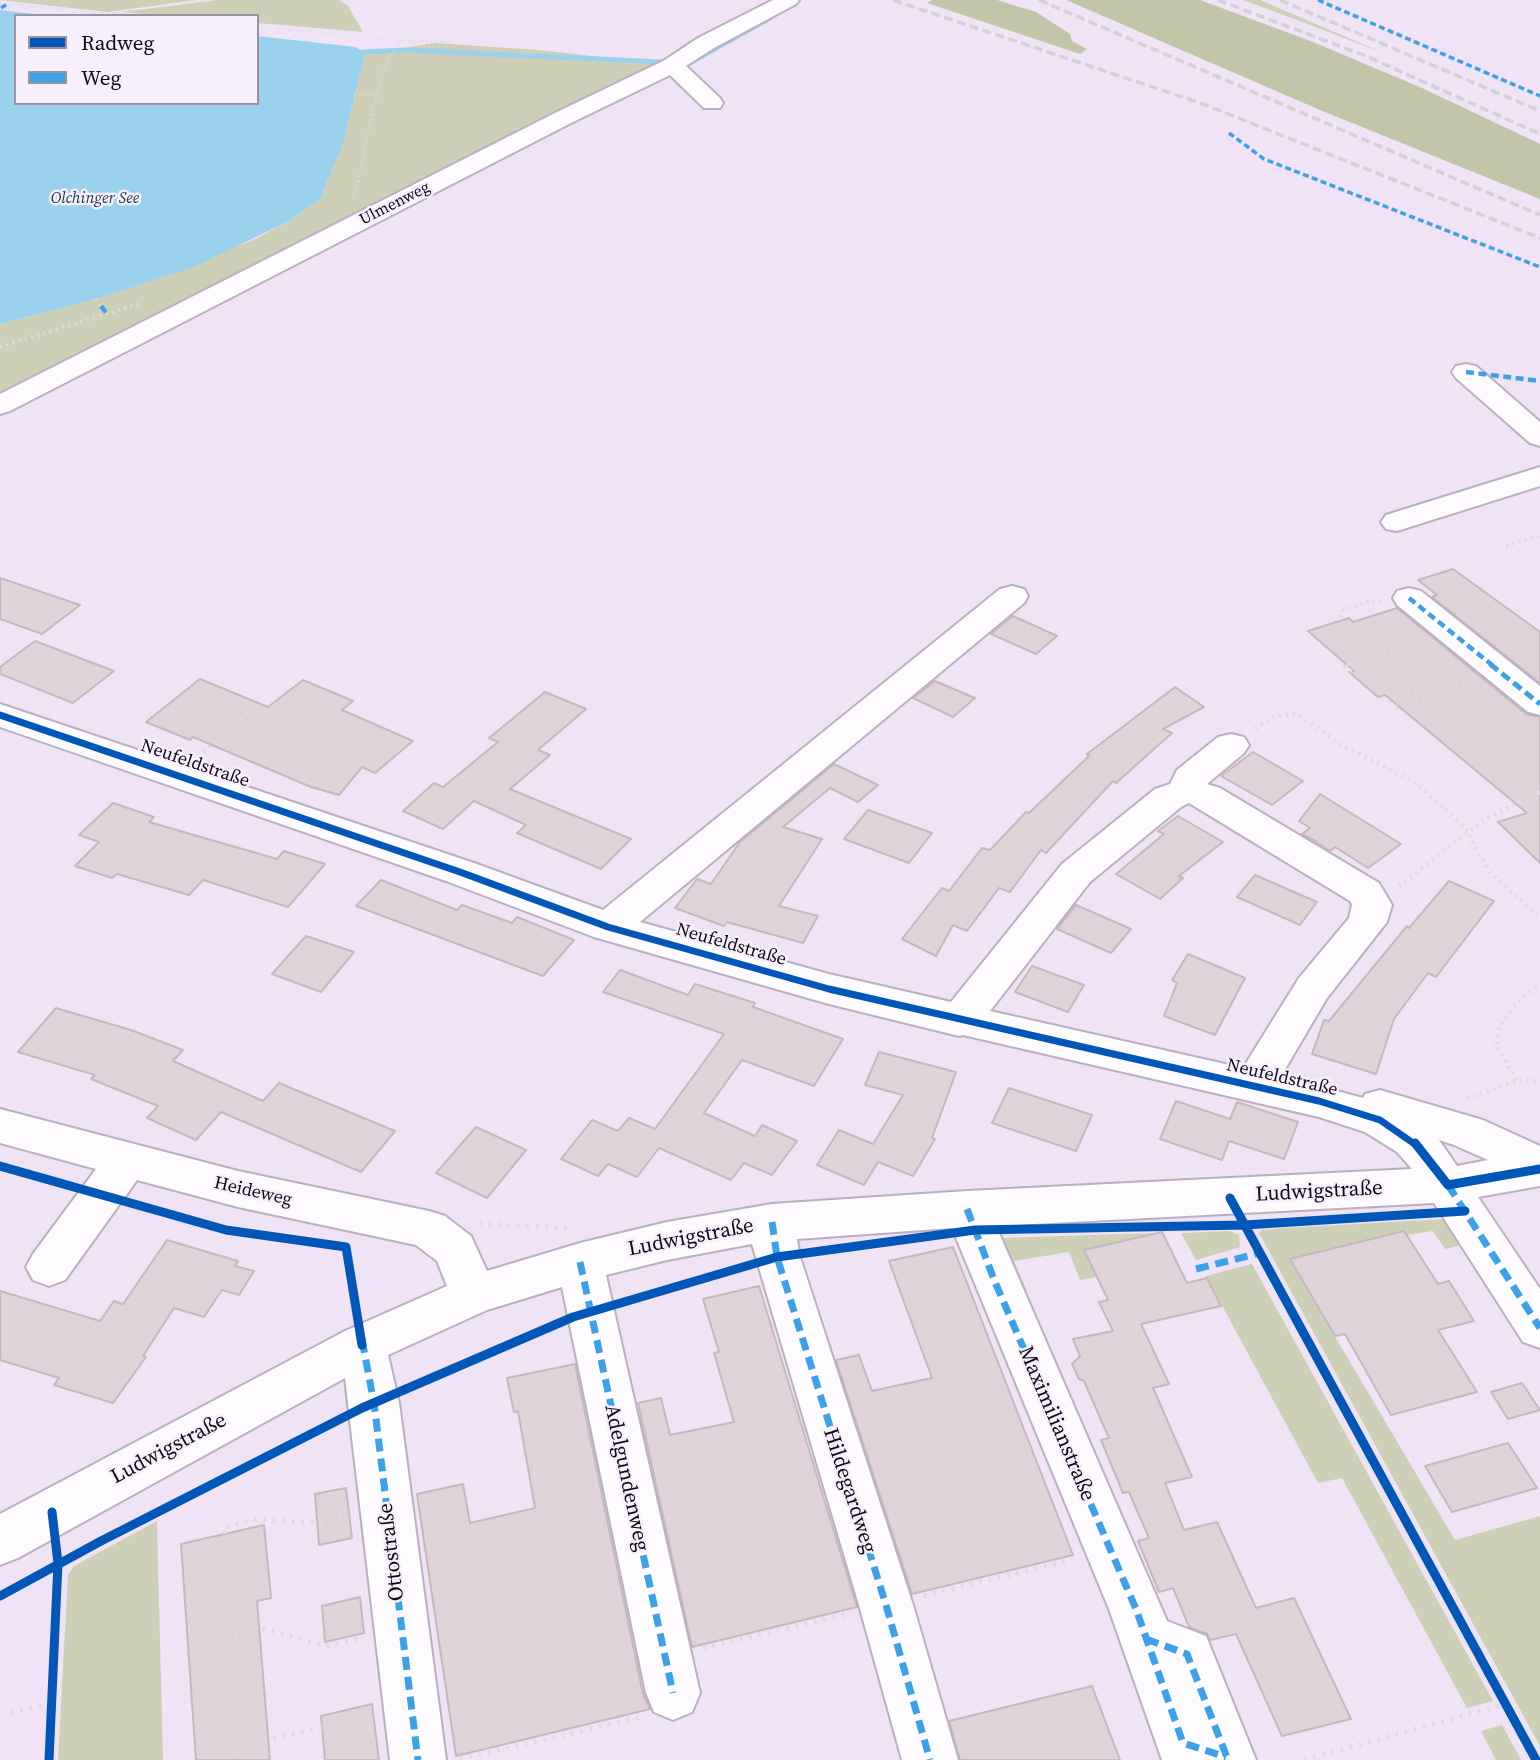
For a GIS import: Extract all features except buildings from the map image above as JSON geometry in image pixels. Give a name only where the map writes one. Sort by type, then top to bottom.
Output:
[{"type":"street","name":"Ulmenweg","points":[[0,405],[565,117],[673,65],[706,43],[789,0]]},
{"type":"street","points":[[673,65],[712,103]]},
{"type":"street","points":[[1466,372],[1540,437]]},
{"type":"street","points":[[1397,522],[1540,477]]},
{"type":"street","points":[[608,927],[1012,596]]},
{"type":"street","points":[[1409,598],[1540,704]]},
{"type":"street","name":"Neufeldstraße","points":[[0,715],[460,872],[608,927],[830,989],[1319,1101],[1380,1120],[1412,1140],[1448,1185],[1540,1328]]},
{"type":"street","points":[[1187,791],[1190,778],[1231,745]]},
{"type":"street","points":[[960,1020],[1076,873],[1168,798],[1187,791],[1207,796],[1365,892],[1372,905],[1367,922],[1313,988],[1253,1087]]},
{"type":"street","points":[[1319,1101],[1366,1103],[1468,1132],[1540,1167]]},
{"type":"street","name":"Heideweg","points":[[0,1126],[237,1189],[429,1229],[455,1249],[474,1295]]},
{"type":"street","points":[[49,1267],[127,1160]]},
{"type":"street","name":"Ludwigstraße","points":[[0,1541],[362,1345],[579,1245],[667,1241],[772,1222],[967,1209],[1448,1185],[1540,1167]]},
{"type":"street","name":"Maximilianstraße","points":[[967,1209],[995,1282],[1111,1551],[1183,1743],[1227,1759]]},
{"type":"street","name":"Hildegardweg","points":[[772,1222],[777,1257],[792,1309],[886,1605],[930,1760]]},
{"type":"street","name":"Adelgundenweg","points":[[579,1245],[669,1675]]},
{"type":"street","name":"Ottostraße","points":[[362,1345],[374,1403],[418,1760]]},
{"type":"path","points":[[104,13],[206,0]]},
{"type":"path","points":[[413,41],[432,23],[464,0]]},
{"type":"path","points":[[0,3],[114,14]]},
{"type":"path","points":[[259,27],[450,42]]},
{"type":"path","points":[[352,207],[376,95],[388,61],[401,40]]},
{"type":"path","points":[[355,95],[376,95]]},
{"type":"path","points":[[96,299],[101,306]]},
{"type":"path","points":[[0,347],[143,302]]},
{"type":"path","points":[[1506,546],[1540,537]]},
{"type":"path","points":[[1340,617],[1343,610],[1367,601],[1398,596],[1409,598]]},
{"type":"path","points":[[1343,659],[1447,628]]},
{"type":"path","points":[[1352,671],[1345,666],[1447,628]]},
{"type":"path","points":[[1388,701],[1498,669]]},
{"type":"path","points":[[1396,707],[1498,669]]},
{"type":"path","points":[[178,774],[253,710],[300,727]]},
{"type":"path","points":[[1231,745],[1274,716],[1296,714],[1345,747],[1418,784],[1469,831],[1472,845],[1491,873],[1540,918]]},
{"type":"path","points":[[1372,905],[1485,819],[1540,792]]},
{"type":"path","points":[[1517,1080],[1496,1045],[1500,1025],[1518,1002],[1540,985]]},
{"type":"path","points":[[1431,1121],[1446,1107],[1517,1080],[1540,1081]]},
{"type":"path","points":[[471,1223],[579,1245]]},
{"type":"path","points":[[225,1534],[224,1527],[258,1519],[317,1523],[387,1508]]},
{"type":"path","points":[[458,1760],[653,1714],[669,1675],[886,1605],[1111,1551]]},
{"type":"path","points":[[226,1645],[225,1637],[264,1629],[327,1646],[402,1630]]},
{"type":"path","points":[[11,1713],[52,1704]]},
{"type":"path","points":[[1304,1760],[1506,1704]]},
{"type":"path","points":[[234,1753],[233,1747],[322,1727]]},
{"type":"green space","points":[[0,0],[197,0],[107,12]]},
{"type":"green space","points":[[217,0],[339,0],[348,6],[363,32],[259,23],[259,14],[122,12]]},
{"type":"green space","points":[[932,0],[997,0],[1036,12],[1070,34],[1072,41],[1087,49],[1080,54],[927,3]]},
{"type":"green space","points":[[1066,0],[1200,0],[1313,42],[1422,88],[1540,144],[1540,199],[1320,110]]},
{"type":"green space","points":[[1243,0],[1260,0],[1386,54],[1305,23]]},
{"type":"green space","points":[[434,43],[539,50],[673,65],[0,405],[0,324],[96,299],[251,241],[291,220],[320,199],[343,144],[365,54]]},
{"type":"green space","points":[[1446,1219],[1461,1245],[1445,1249],[1433,1231],[1407,1235],[1404,1231],[1290,1260],[1455,1540],[1540,1516],[1540,1746],[1259,1233],[1262,1230],[1284,1228]]},
{"type":"green space","points":[[1230,1231],[1239,1235],[1240,1247],[1196,1260],[1181,1233]]},
{"type":"green space","points":[[1157,1233],[1084,1250],[1097,1277],[1080,1280],[1069,1252],[1014,1261],[1027,1291],[1019,1293],[1000,1238]]},
{"type":"green space","points":[[1252,1264],[1493,1701],[1467,1708],[1342,1478],[1318,1483],[1206,1276]]},
{"type":"green space","points":[[157,1521],[163,1760],[58,1760],[68,1575],[74,1566]]},
{"type":"green space","points":[[1502,1725],[1521,1760],[1496,1760],[1481,1731]]},
{"type":"water","name":"Olchinger See","points":[[0,10],[35,14],[14,14],[14,105],[259,105],[259,36],[356,47],[365,54],[343,144],[320,199],[291,220],[194,267],[96,299],[0,324]]},
{"type":"waterway","points":[[693,61],[770,18]]},
{"type":"waterway","points":[[363,52],[406,50],[662,62]]},
{"type":"railway","points":[[893,0],[1203,104],[1540,238]]},
{"type":"railway","points":[[1039,0],[1540,215]]},
{"type":"railway","points":[[1218,0],[1366,56],[1540,134]]},
{"type":"railway","points":[[1280,0],[1540,111]]},
{"type":"marked path","points":[[1318,0],[1540,96]]},
{"type":"marked path","points":[[1,8],[7,4]]},
{"type":"marked path","points":[[1229,133],[1264,159],[1540,267]]},
{"type":"marked path","points":[[101,306],[108,315]]},
{"type":"marked path","points":[[1466,372],[1540,381]]},
{"type":"marked path","points":[[1409,598],[1540,704]]},
{"type":"marked path","points":[[1448,1185],[1540,1328]]},
{"type":"marked path","points":[[967,1209],[995,1282],[1136,1609],[1183,1743],[1226,1757]]},
{"type":"marked path","points":[[772,1222],[777,1257],[886,1605],[930,1760]]},
{"type":"marked path","points":[[1196,1269],[1260,1253]]},
{"type":"marked path","points":[[580,1262],[673,1693]]},
{"type":"marked path","points":[[362,1340],[374,1403],[418,1760]]},
{"type":"marked path","points":[[1146,1639],[1187,1654],[1228,1760]]},
{"type":"cycle path","points":[[0,715],[460,872],[608,927],[829,989],[1319,1101],[1380,1120],[1412,1140],[1448,1185],[1540,1169]]},
{"type":"cycle path","points":[[0,1166],[226,1230],[346,1247],[362,1345]]},
{"type":"cycle path","points":[[1230,1198],[1536,1760]]},
{"type":"cycle path","points":[[0,1596],[101,1541],[362,1408],[573,1317],[777,1257],[975,1230],[1245,1225],[1465,1211]]},
{"type":"cycle path","points":[[49,1760],[58,1563],[52,1512]]}]
